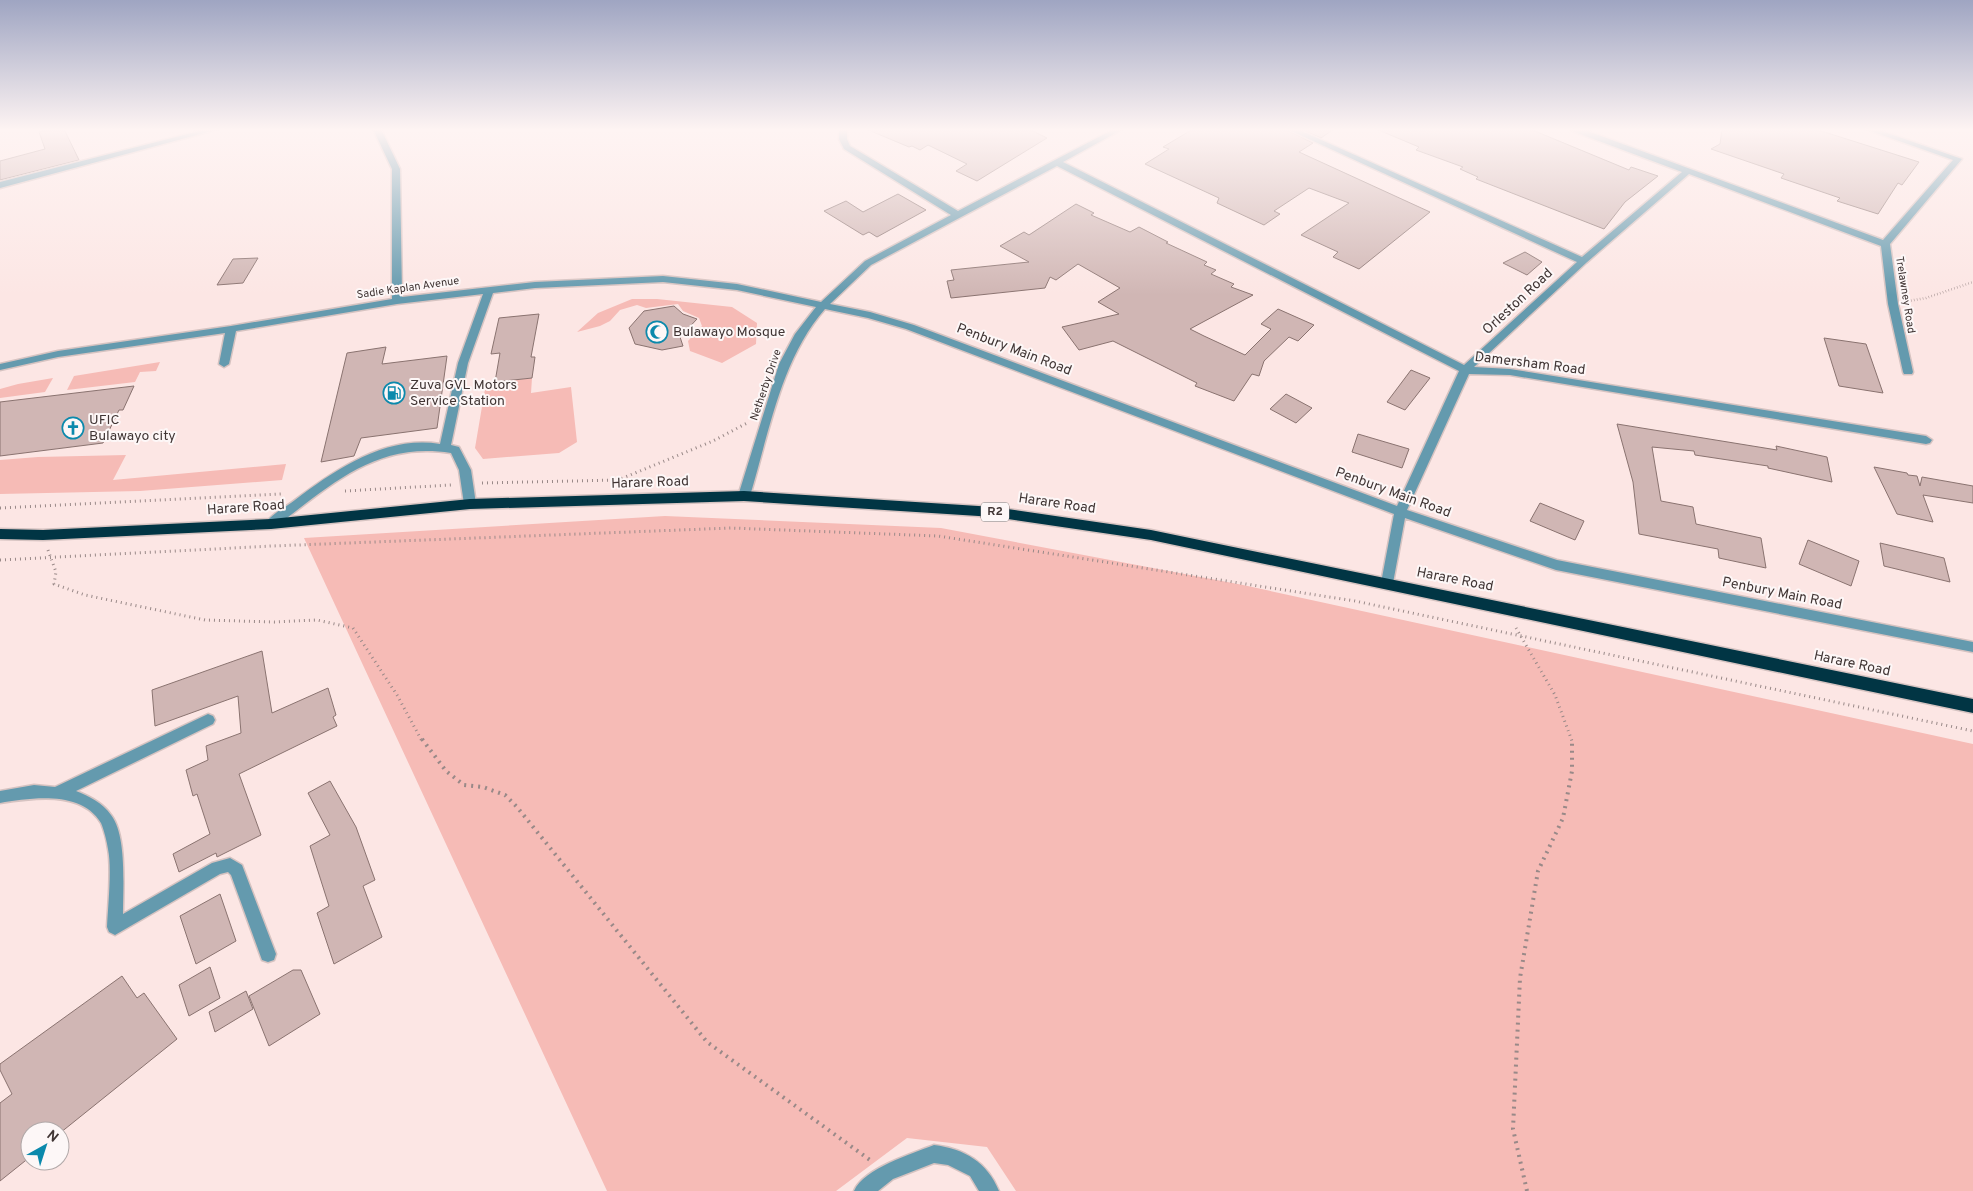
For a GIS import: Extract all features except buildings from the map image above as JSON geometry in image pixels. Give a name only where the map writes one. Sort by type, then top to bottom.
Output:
[{"type":"highway","name":"Harare Road","points":[[0,534],[43,536],[271,524],[470,504],[744,496],[994,512],[1151,535],[1973,706]]},
{"type":"street","points":[[396,185],[397,301]]},
{"type":"street","points":[[908,185],[958,215]]},
{"type":"street","name":"Netherby Drive","points":[[744,496],[784,364],[793,345],[821,304],[868,263],[1014,185]]},
{"type":"street","name":"Damersham Road","points":[[1100,185],[1465,370],[1510,372],[1926,440]]},
{"type":"street","points":[[1414,185],[1583,261]]},
{"type":"street","name":"Orleston Road","points":[[1387,583],[1400,512],[1465,370],[1583,261],[1672,185]]},
{"type":"street","points":[[1722,185],[1885,244]]},
{"type":"street","name":"Trelawney Road","points":[[1908,372],[1892,304],[1885,244],[1936,185]]},
{"type":"street","name":"Sadie Kaplan Avenue","points":[[0,367],[58,354],[231,329],[397,301],[544,284],[663,279],[737,287],[821,304]]},
{"type":"street","points":[[445,447],[463,362],[489,290]]},
{"type":"street","name":"Penbury Main Road","points":[[821,304],[870,315],[910,327],[1400,512],[1556,565],[1973,647]]},
{"type":"street","points":[[224,364],[231,329]]},
{"type":"street","points":[[271,524],[344,471],[373,456],[396,448],[426,446],[445,447],[455,450],[465,470],[470,504]]},
{"type":"street","points":[[57,793],[208,720]]},
{"type":"street","points":[[0,797],[34,791],[74,796],[94,807],[107,820],[116,852],[115,927],[217,868],[230,865],[237,870],[268,954]]},
{"type":"street","points":[[863,1191],[887,1172],[934,1154],[950,1156],[976,1170],[990,1191]]},
{"type":"path","points":[[1892,304],[1926,298],[1973,282]]},
{"type":"path","points":[[0,508],[468,484],[618,480],[713,441],[750,421]]},
{"type":"path","points":[[0,560],[731,528],[938,536],[1355,601],[1973,731]]},
{"type":"path","points":[[43,536],[56,572],[54,584],[85,595],[205,620],[274,622],[317,620],[338,622],[353,628],[397,695],[426,747],[446,770],[464,785],[498,791],[511,801],[707,1042],[887,1172]]},
{"type":"path","points":[[1504,607],[1555,695],[1572,739],[1572,772],[1563,818],[1538,871],[1520,978],[1513,1128],[1527,1191]]},
{"type":"shaded area","points":[[632,299],[657,299],[732,307],[757,323],[756,344],[722,363],[690,351],[688,341],[702,326],[699,318],[683,311],[678,304],[646,308],[637,305],[620,310],[610,321],[600,326],[577,332],[598,313]]},
{"type":"shaded area","points":[[160,362],[156,371],[140,372],[135,382],[67,390],[74,376]]},
{"type":"shaded area","points":[[53,378],[45,392],[0,398],[0,389]]},
{"type":"shaded area","points":[[532,378],[531,393],[571,387],[577,442],[559,453],[483,459],[475,448],[486,383]]},
{"type":"shaded area","points":[[126,455],[113,480],[286,464],[282,480],[140,491],[0,494],[0,460]]},
{"type":"shaded area","points":[[665,516],[941,528],[1243,585],[1973,744],[1973,1191],[1016,1191],[987,1147],[907,1138],[836,1191],[607,1191],[304,538]]},
{"type":"place","name":"Bulawayo Mosque","points":[[657,332]]},
{"type":"place","name":"Zuva GVL Motors Service Station","points":[[394,393]]},
{"type":"place","name":"UFIC Bulawayo city","points":[[73,428]]}]
